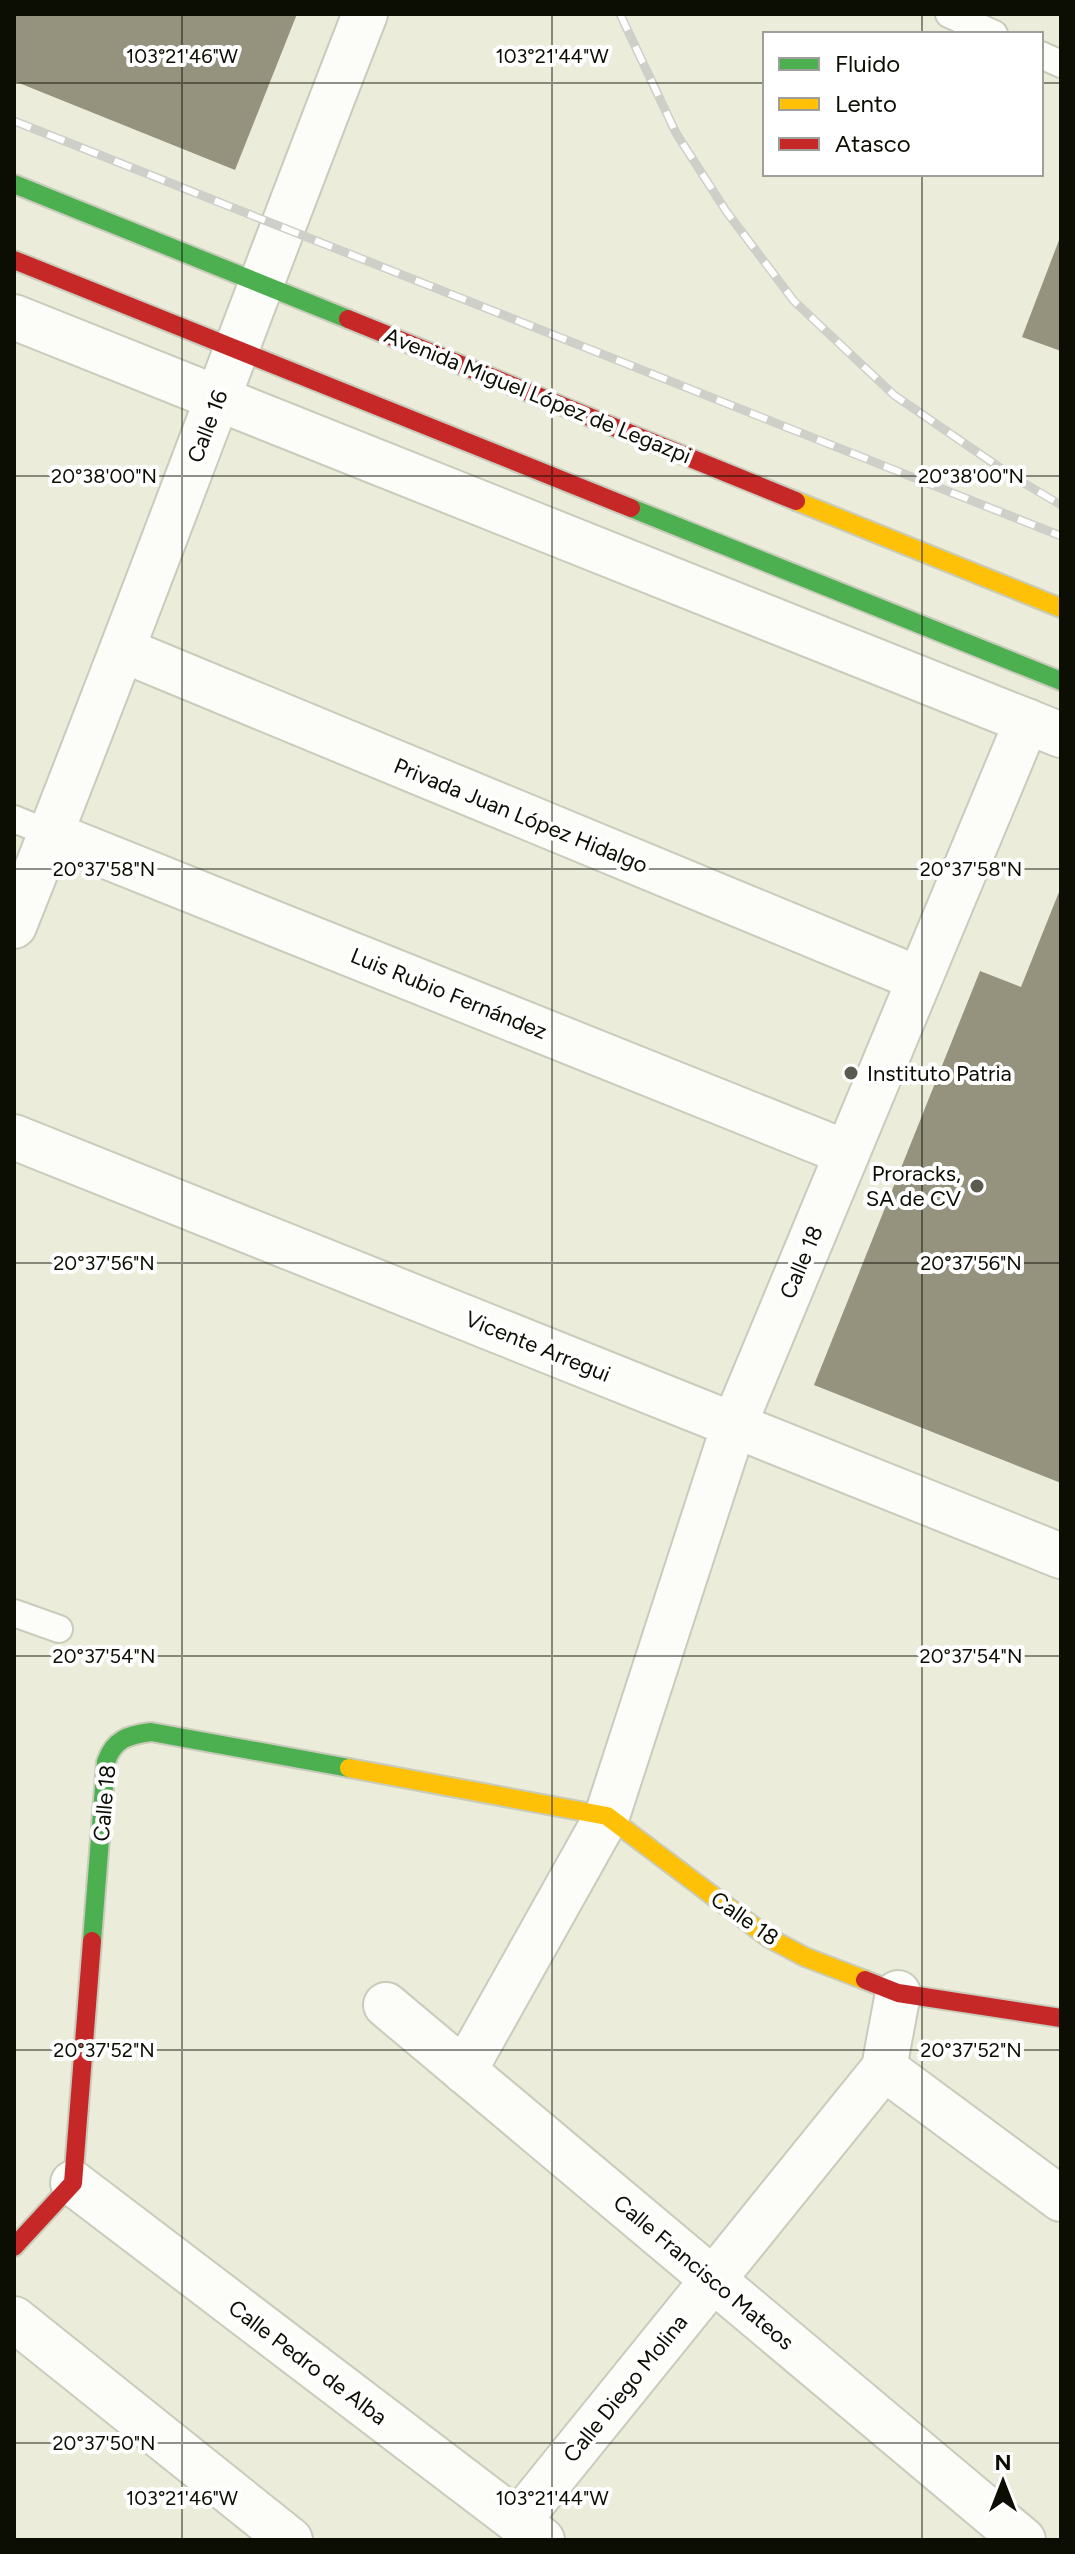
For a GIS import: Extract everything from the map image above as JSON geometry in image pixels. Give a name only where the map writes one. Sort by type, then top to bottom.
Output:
[{"type":"main road","name":"Avenida Miguel López de Legazpi","points":[[14,184],[1061,608]]},
{"type":"main road","points":[[14,260],[1061,681]]},
{"type":"main road","name":"Calle 18","points":[[73,2183],[106,1762],[116,1740],[133,1734],[151,1732],[607,1816],[769,1938],[805,1957],[898,1993],[1061,2018]]},
{"type":"main road","points":[[14,2247],[73,2183]]},
{"type":"street","name":"Calle 16","points":[[14,926],[32,826],[123,650],[365,14]]},
{"type":"street","points":[[14,317],[1044,728]]},
{"type":"street","name":"Privada Juan López Hidalgo","points":[[123,650],[919,979]]},
{"type":"street","name":"Calle 18","points":[[464,2071],[607,1816],[734,1425],[919,979],[1044,728]]},
{"type":"street","name":"Luis Rubio Fernández","points":[[32,826],[847,1153]]},
{"type":"street","name":"Vicente Arregui","points":[[14,1137],[1061,1556]]},
{"type":"street","points":[[898,1993],[884,2068],[1061,2199]]},
{"type":"street","name":"Calle Francisco Mateos","points":[[386,2005],[1023,2540]]},
{"type":"street","name":"Calle Diego Molina","points":[[530,2530],[713,2279],[884,2068]]},
{"type":"street","name":"Calle Pedro de Alba","points":[[73,2183],[530,2530]]},
{"type":"street","points":[[14,2319],[290,2540]]},
{"type":"lane","points":[[949,14],[990,32]]},
{"type":"lane","points":[[14,1613],[59,1629]]},
{"type":"building","points":[[14,14],[297,14],[235,170],[14,81]]},
{"type":"building","points":[[1061,235],[1061,351],[1022,337]]},
{"type":"building","name":"Proracks, SA de CV","points":[[1061,887],[1061,1483],[814,1385],[980,971],[1021,987]]},
{"type":"railway","points":[[620,14],[676,133],[726,211],[794,301],[894,395],[1012,476],[1061,505]]},
{"type":"railway","points":[[14,121],[1061,536]]},
{"type":"traffic: fast","points":[[14,184],[348,319]]},
{"type":"traffic: fast","points":[[631,508],[1061,681]]},
{"type":"traffic: fast","points":[[92,1941],[106,1762],[118,1743],[151,1732],[349,1768]]},
{"type":"traffic: slow","points":[[796,501],[1061,608]]},
{"type":"traffic: slow","points":[[349,1768],[607,1816],[769,1938],[805,1957],[865,1980]]},
{"type":"traffic: jam","points":[[14,260],[631,508]]},
{"type":"traffic: jam","points":[[348,319],[796,501]]},
{"type":"traffic: jam","points":[[14,2247],[73,2183],[92,1941]]},
{"type":"traffic: jam","points":[[865,1980],[898,1993],[1061,2018]]},
{"type":"place","name":"Instituto Patria","points":[[851,1073]]},
{"type":"place","name":"Proracks, SA de CV","points":[[977,1186]]}]
